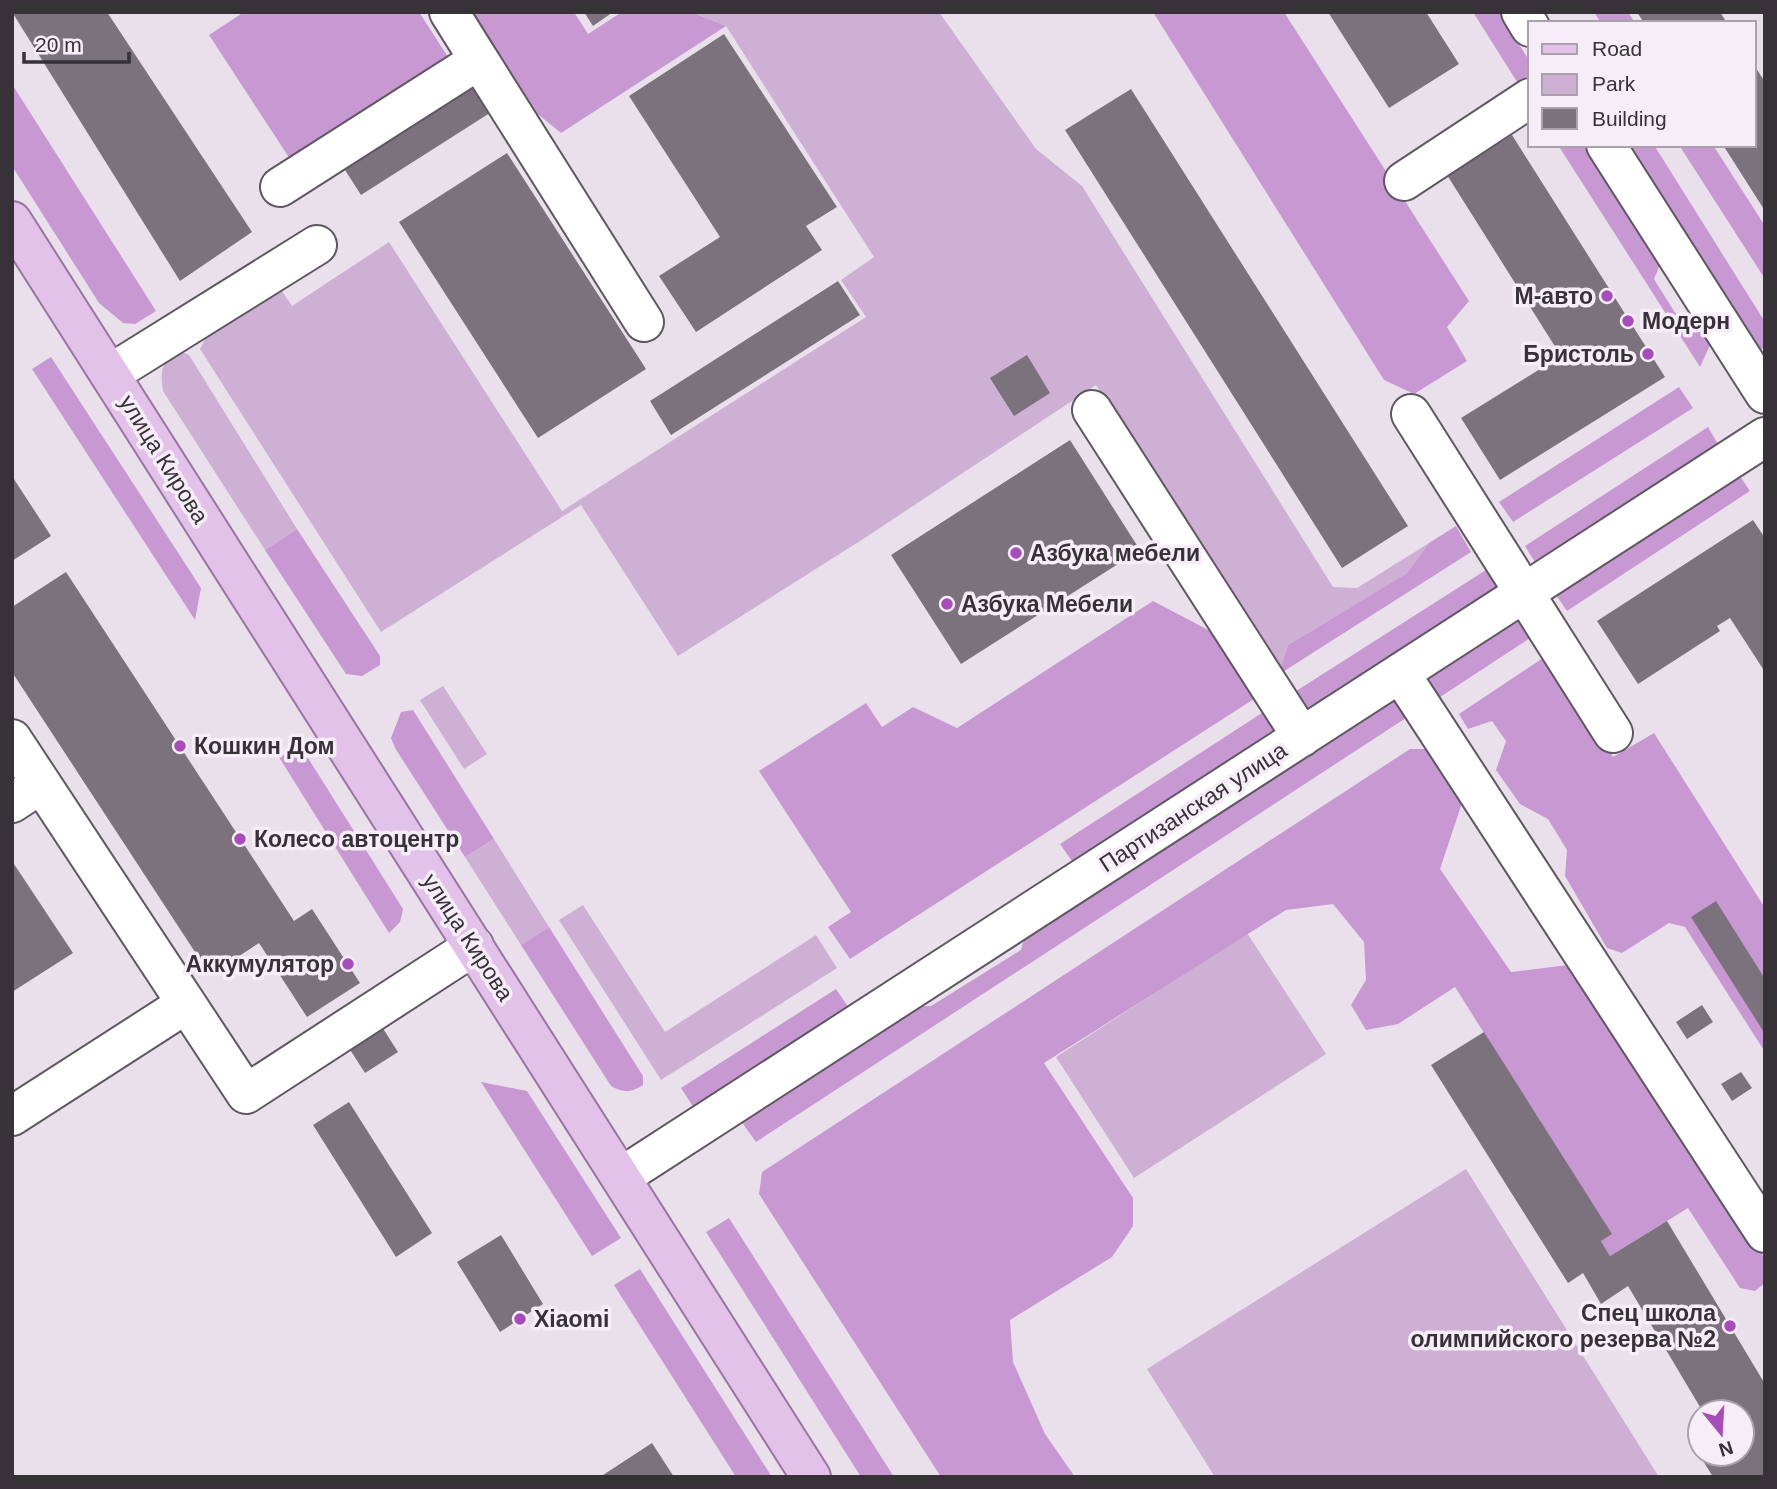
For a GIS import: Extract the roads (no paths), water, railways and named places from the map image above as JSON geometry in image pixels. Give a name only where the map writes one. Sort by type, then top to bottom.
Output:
[{"type":"main road","name":"улица Кирова","points":[[12,221],[811,1477]]},
{"type":"street","points":[[449,12],[645,322]]},
{"type":"street","points":[[280,187],[479,60]]},
{"type":"street","points":[[1404,181],[1528,98]]},
{"type":"street","points":[[1607,147],[1765,394]]},
{"type":"street","points":[[110,374],[317,245]]},
{"type":"street","points":[[1092,410],[1302,737]]},
{"type":"street","points":[[1411,414],[1613,733]]},
{"type":"street","name":"Партизанская улица","points":[[621,1177],[1765,437]]},
{"type":"street","points":[[1400,673],[1765,1233]]},
{"type":"street","points":[[12,739],[27,793],[186,1004],[246,1094],[474,946]]},
{"type":"street","points":[[12,1115],[186,1004]]},
{"type":"place","name":"М-авто","points":[[1607,296]]},
{"type":"place","name":"Модерн","points":[[1628,321]]},
{"type":"place","name":"Бристоль","points":[[1648,354]]},
{"type":"place","name":"Азбука мебели","points":[[1016,553]]},
{"type":"place","name":"Азбука Мебели","points":[[947,604]]},
{"type":"place","name":"Кошкин Дом","points":[[180,746]]},
{"type":"place","name":"Колесо автоцентр","points":[[240,839]]},
{"type":"place","name":"Аккумулятор","points":[[348,964]]},
{"type":"place","name":"Xiaomi","points":[[520,1319]]},
{"type":"place","name":"Спец школа олимпийского резерва №2","points":[[1730,1326]]}]
